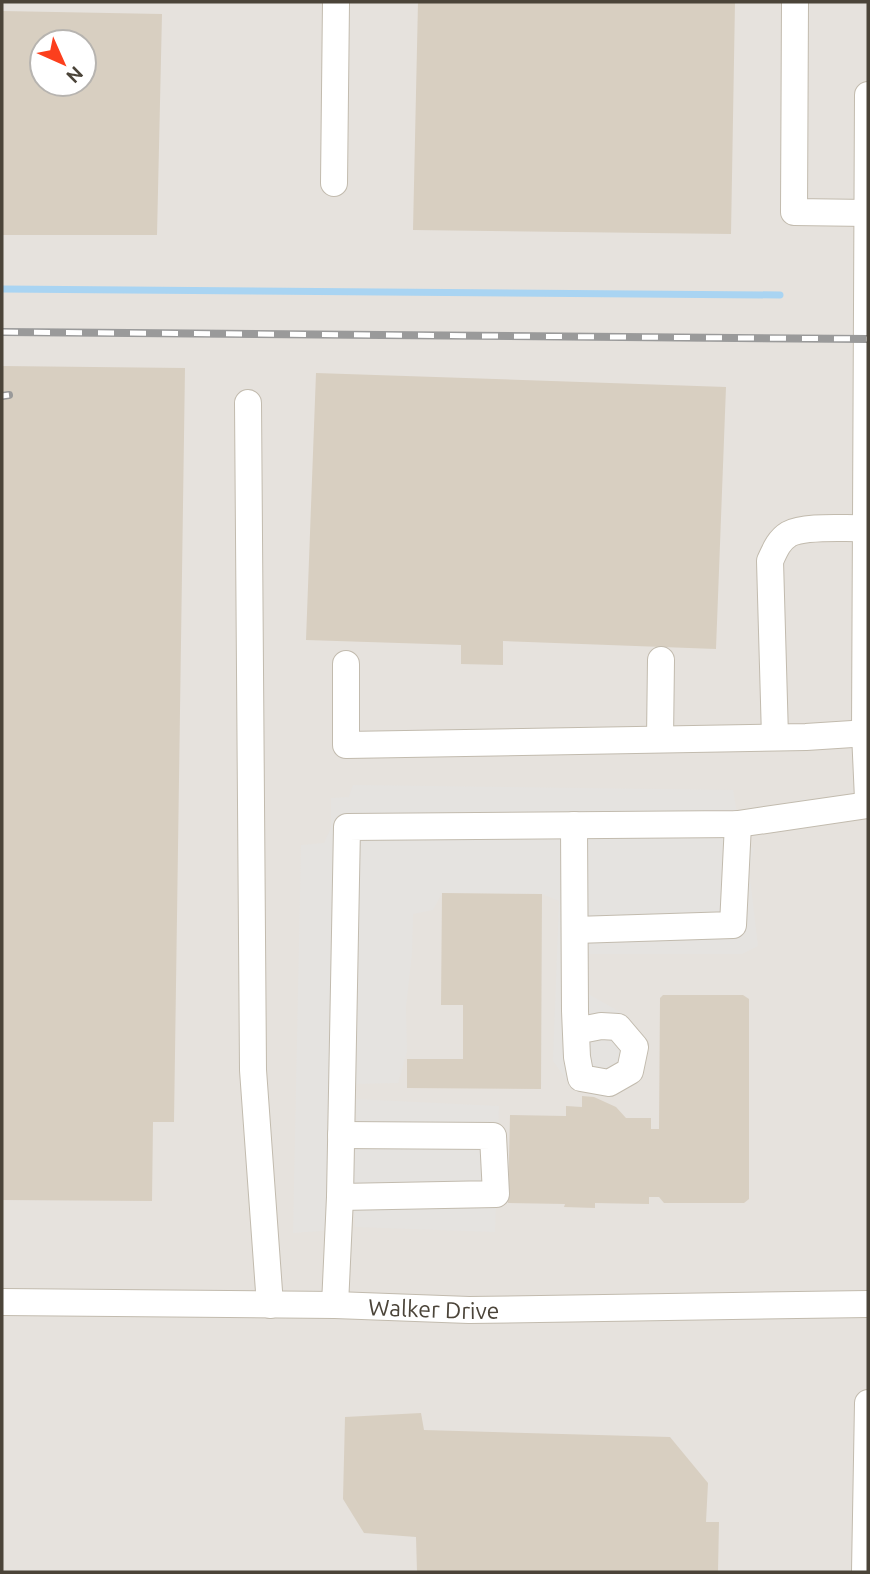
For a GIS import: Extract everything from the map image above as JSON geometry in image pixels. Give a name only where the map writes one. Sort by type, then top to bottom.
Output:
[{"type":"street","points":[[334,183],[336,2]]},
{"type":"street","points":[[794,2],[794,212],[868,213]]},
{"type":"street","points":[[868,95],[868,799]]},
{"type":"street","points":[[248,403],[253,1070],[270,1305]]},
{"type":"street","points":[[775,737],[771,561],[774,552],[778,544],[790,534],[809,529],[866,528]]},
{"type":"street","points":[[660,739],[662,660]]},
{"type":"street","points":[[346,664],[346,746],[867,733]]},
{"type":"street","points":[[335,1305],[340,1197],[347,827],[738,824],[868,805]]},
{"type":"street","points":[[575,930],[733,925],[738,824]]},
{"type":"street","points":[[574,825],[576,1031]]},
{"type":"street","points":[[340,1197],[496,1194],[493,1136],[341,1135]]},
{"type":"street","name":"Walker Drive","points":[[2,1302],[335,1305],[470,1310],[868,1304]]},
{"type":"street","points":[[865,1572],[868,1403]]},
{"type":"shaded area","points":[[2,2],[868,2],[868,1572],[2,1572]]},
{"type":"shaded area","points":[[353,785],[733,790],[737,813],[805,799],[805,817],[741,830],[737,843],[754,848],[749,870],[758,946],[742,954],[581,954],[583,991],[627,1016],[640,1042],[616,1092],[594,1097],[569,1083],[553,1061],[559,901],[542,894],[442,893],[433,910],[413,914],[406,1007],[407,1052],[398,1083],[358,1084],[343,1090],[338,1117],[357,1123],[355,1099],[499,1106],[495,1232],[355,1227],[354,1206],[346,1229],[293,1233],[301,845],[324,843],[331,828],[331,798],[349,797]]},
{"type":"building","points":[[418,2],[735,2],[731,234],[413,230]]},
{"type":"building","points":[[2,11],[162,14],[157,235],[2,235]]},
{"type":"building","points":[[2,366],[185,368],[174,1122],[153,1122],[152,1201],[2,1200]]},
{"type":"building","points":[[316,373],[726,387],[716,649],[503,641],[503,665],[461,664],[461,645],[306,640]]},
{"type":"building","points":[[442,893],[542,894],[541,1089],[407,1088],[407,1059],[463,1059],[463,1005],[441,1005]]},
{"type":"building","points":[[663,995],[743,995],[749,999],[749,1199],[744,1203],[664,1203],[659,1197],[649,1197],[649,1204],[595,1203],[595,1208],[564,1207],[565,1204],[508,1203],[510,1115],[566,1116],[566,1106],[582,1107],[582,1096],[594,1097],[616,1107],[626,1118],[651,1118],[651,1129],[659,1129],[660,998]]},
{"type":"building","points":[[421,1413],[424,1430],[670,1437],[708,1483],[706,1522],[719,1522],[718,1572],[417,1572],[416,1537],[364,1533],[343,1499],[345,1417]]},
{"type":"waterway","points":[[2,289],[780,295]]},
{"type":"railway","points":[[2,332],[868,339]]},
{"type":"railway","points":[[2,396],[9,395]]}]
